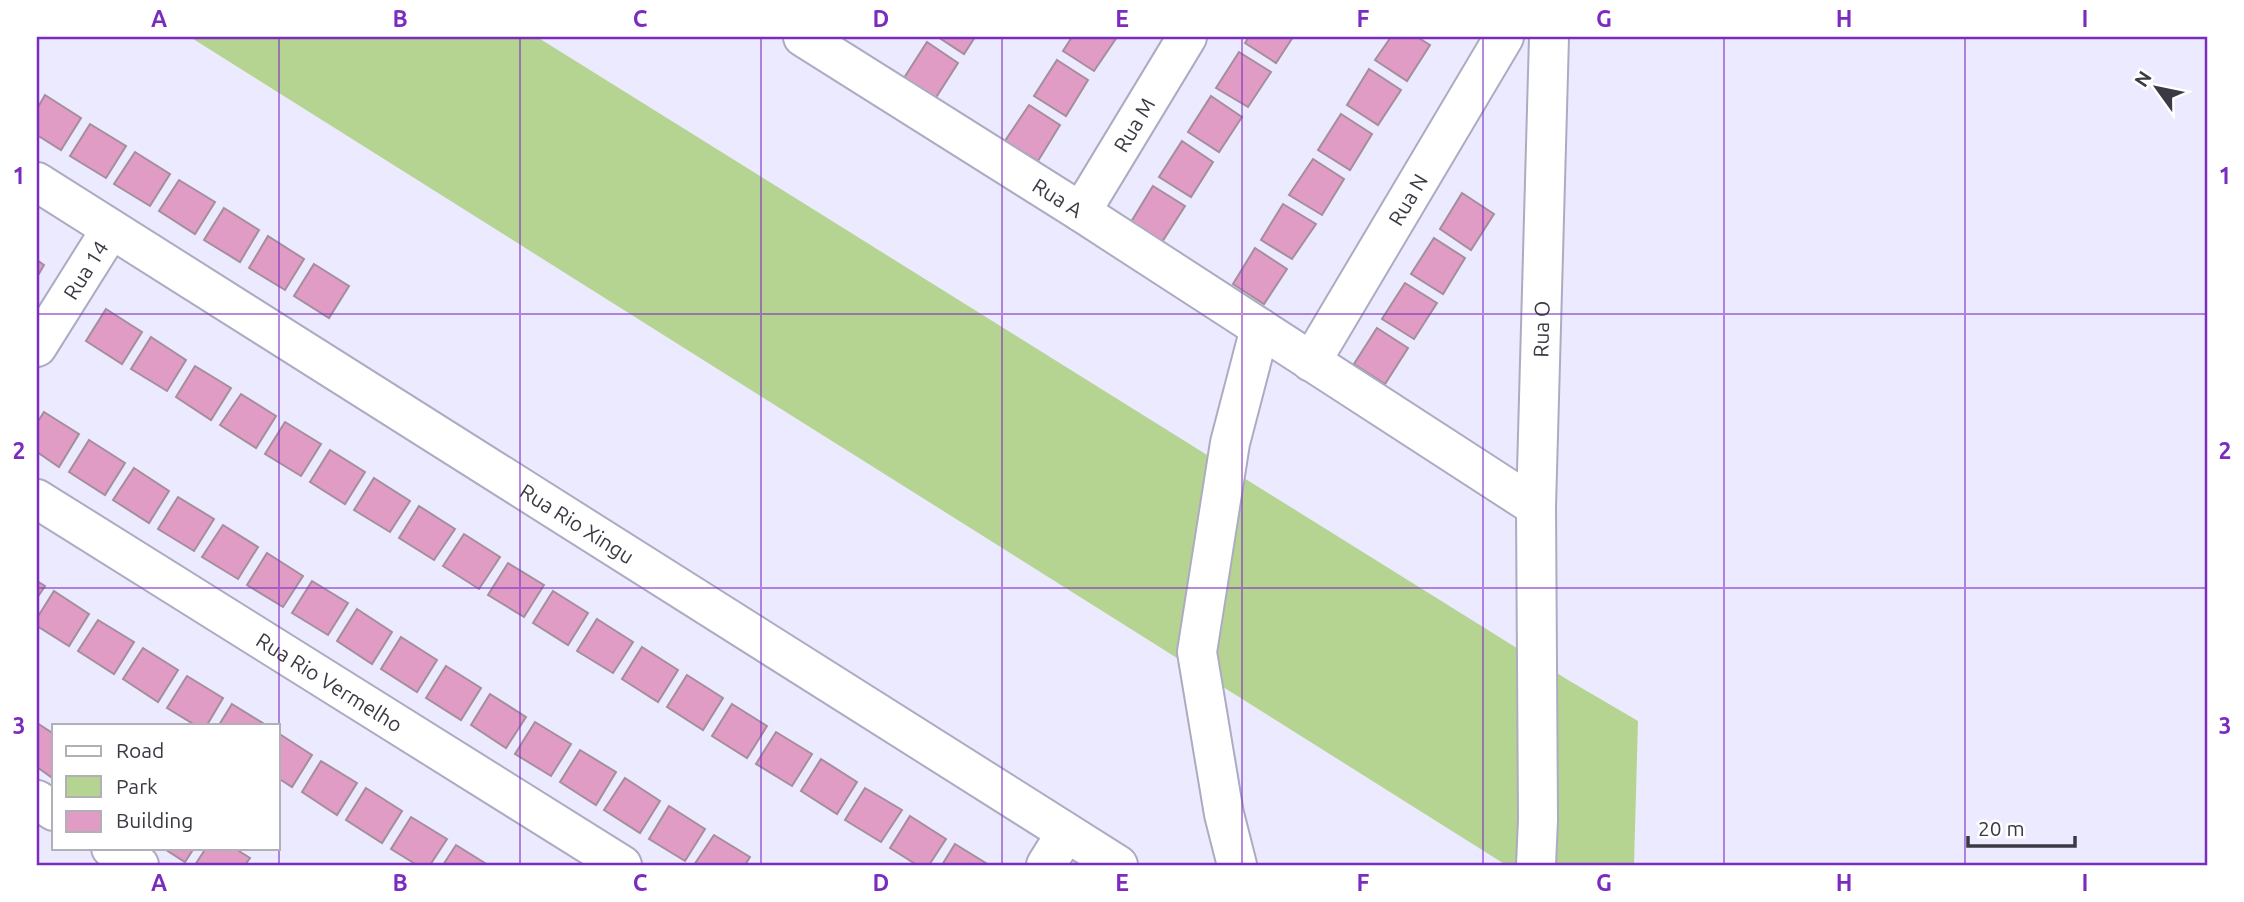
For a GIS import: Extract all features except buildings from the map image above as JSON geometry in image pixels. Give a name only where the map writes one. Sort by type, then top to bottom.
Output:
[{"type":"street","name":"Rua A","points":[[803,37],[849,49],[1081,212],[1536,508]]},
{"type":"street","name":"Rua M","points":[[1081,212],[1187,37]]},
{"type":"street","name":"Rua N","points":[[1311,362],[1504,37]]},
{"type":"street","name":"Rua O","points":[[1536,865],[1536,508],[1549,37]]},
{"type":"street","name":"Rua Rio Xingu","points":[[37,182],[1118,865]]},
{"type":"street","name":"Rua 14","points":[[37,347],[111,229]]},
{"type":"street","points":[[1237,865],[1224,814],[1197,652],[1230,443],[1260,328]]},
{"type":"street","name":"Rua Rio Vermelho","points":[[37,499],[622,865]]},
{"type":"street","points":[[37,800],[52,810]]},
{"type":"street","points":[[1046,865],[1066,833]]},
{"type":"street","points":[[114,850],[139,865]]},
{"type":"green space","points":[[190,37],[537,37],[1568,680],[1638,721],[1634,865],[1506,865]]}]
